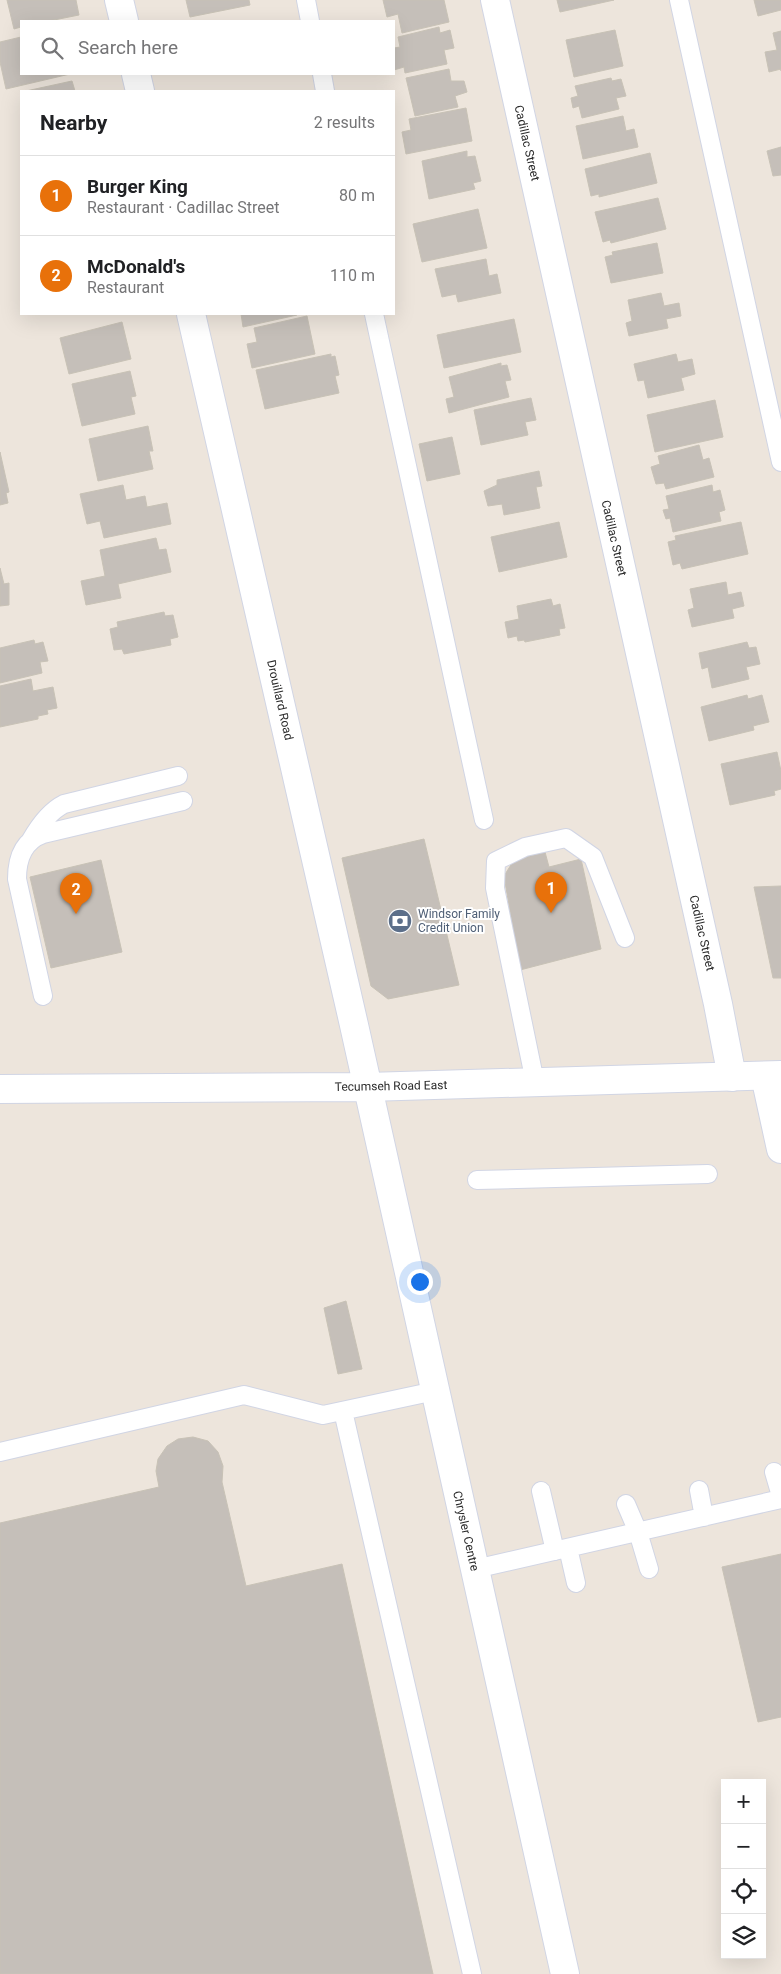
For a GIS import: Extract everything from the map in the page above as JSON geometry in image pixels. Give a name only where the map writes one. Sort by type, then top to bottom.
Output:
[{"type":"street","points":[[120,0],[124,20]]},
{"type":"street","name":"Cadillac Street","points":[[495,0],[716,995],[732,1077]]},
{"type":"street","points":[[136,75],[140,90]]},
{"type":"street","name":"Drouillard Road","points":[[191,315],[367,1087]]},
{"type":"street","points":[[773,1076],[781,1149]]},
{"type":"street","name":"Tecumseh Road East","points":[[0,1089],[367,1087],[773,1076]]},
{"type":"street","name":"Chrysler Centre","points":[[367,1087],[565,1974]]},
{"type":"lane","points":[[306,0],[310,20]]},
{"type":"lane","points":[[679,0],[781,462]]},
{"type":"lane","points":[[322,75],[325,90]]},
{"type":"lane","points":[[374,315],[484,820]]},
{"type":"lane","points":[[43,996],[17,879],[19,859],[30,840],[51,813],[64,804],[178,776]]},
{"type":"lane","points":[[30,840],[42,834],[183,801]]},
{"type":"lane","points":[[535,1082],[495,888],[496,861],[525,847],[566,838],[593,858],[625,938]]},
{"type":"lane","points":[[477,1180],[708,1174]]},
{"type":"lane","points":[[0,1452],[244,1395],[323,1415],[435,1391]]},
{"type":"lane","points":[[343,1411],[472,1974]]},
{"type":"lane","points":[[475,1569],[781,1498],[774,1472]]},
{"type":"lane","points":[[699,1490],[704,1517]]},
{"type":"lane","points":[[541,1491],[576,1584]]},
{"type":"lane","points":[[626,1504],[638,1532],[649,1569]]},
{"type":"building","points":[[7,0],[76,0],[79,15],[54,20],[20,20],[20,27],[14,29]]},
{"type":"building","points":[[186,0],[249,0],[250,5],[190,17]]},
{"type":"building","points":[[383,0],[444,0],[449,22],[402,33],[398,14],[387,17]]},
{"type":"building","points":[[557,0],[614,0],[560,12]]},
{"type":"building","points":[[754,0],[781,0],[781,10],[758,16]]},
{"type":"building","points":[[439,27],[440,33],[450,30],[454,48],[444,50],[447,64],[405,73],[404,67],[395,70],[395,48],[400,47],[398,37]]},
{"type":"building","points":[[615,30],[623,66],[574,77],[566,40]]},
{"type":"building","points":[[781,31],[781,69],[769,72],[765,52],[777,50],[773,33]]},
{"type":"building","points":[[20,37],[20,75],[66,75],[6,89],[0,62],[0,42]]},
{"type":"building","points":[[449,69],[451,81],[464,81],[467,92],[455,96],[458,107],[415,116],[406,78]]},
{"type":"building","points":[[611,78],[612,81],[621,79],[626,96],[616,98],[619,109],[582,118],[579,106],[573,108],[571,98],[578,96],[575,86]]},
{"type":"building","points":[[72,81],[75,90],[31,90]]},
{"type":"building","points":[[466,108],[472,141],[406,154],[402,132],[411,130],[409,119]]},
{"type":"building","points":[[623,116],[626,131],[634,129],[638,147],[583,159],[576,126]]},
{"type":"building","points":[[781,147],[781,175],[773,176],[767,151]]},
{"type":"building","points":[[467,151],[467,157],[475,156],[481,181],[473,183],[475,189],[429,199],[422,161]]},
{"type":"building","points":[[650,153],[657,183],[599,197],[599,194],[591,196],[585,169]]},
{"type":"building","points":[[658,198],[666,229],[611,243],[610,240],[603,242],[595,212]]},
{"type":"building","points":[[478,209],[487,248],[422,262],[413,224]]},
{"type":"building","points":[[657,243],[663,273],[611,283],[605,257],[613,255],[612,252]]},
{"type":"building","points":[[486,259],[489,276],[497,274],[501,293],[458,302],[456,294],[442,297],[435,269]]},
{"type":"building","points":[[661,293],[664,306],[679,303],[681,316],[666,319],[668,328],[629,336],[626,323],[632,321],[628,300]]},
{"type":"building","points":[[241,315],[297,315],[243,327]]},
{"type":"building","points":[[307,316],[315,354],[252,368],[247,344],[257,342],[254,328]]},
{"type":"building","points":[[514,319],[521,352],[444,368],[437,335]]},
{"type":"building","points":[[122,322],[131,359],[69,374],[60,338]]},
{"type":"building","points":[[331,354],[331,357],[335,356],[339,375],[335,376],[339,393],[265,409],[256,370]]},
{"type":"building","points":[[676,354],[678,362],[692,359],[695,374],[681,378],[684,390],[648,398],[644,380],[638,381],[634,364]]},
{"type":"building","points":[[501,363],[501,366],[507,365],[511,380],[505,381],[509,397],[449,413],[446,399],[454,397],[449,377]]},
{"type":"building","points":[[130,371],[136,396],[131,397],[135,414],[82,426],[72,384]]},
{"type":"building","points":[[531,398],[536,420],[525,422],[528,435],[481,445],[474,410]]},
{"type":"building","points":[[715,400],[723,437],[655,452],[647,415]]},
{"type":"building","points":[[148,426],[153,451],[149,451],[153,469],[98,481],[89,439]]},
{"type":"building","points":[[452,437],[460,474],[427,481],[419,444]]},
{"type":"building","points":[[699,445],[703,460],[709,458],[714,477],[666,489],[664,483],[656,484],[651,467],[660,464],[658,456]]},
{"type":"building","points":[[0,452],[9,492],[6,493],[8,503],[0,505]]},
{"type":"building","points":[[539,471],[542,486],[536,487],[540,508],[504,515],[502,504],[488,506],[484,491],[497,485],[497,480]]},
{"type":"building","points":[[123,485],[126,500],[145,496],[147,507],[167,503],[171,524],[104,538],[100,521],[87,524],[80,494]]},
{"type":"building","points":[[712,485],[713,492],[720,490],[725,510],[719,512],[721,521],[673,532],[670,518],[666,519],[663,510],[669,509],[666,496]]},
{"type":"building","points":[[559,522],[567,557],[499,572],[491,537]]},
{"type":"building","points":[[741,522],[748,554],[682,569],[680,563],[673,565],[668,542],[676,540],[675,536]]},
{"type":"building","points":[[156,538],[159,550],[166,549],[171,572],[118,584],[121,598],[86,605],[81,581],[105,576],[100,550]]},
{"type":"building","points":[[0,568],[4,584],[9,583],[9,605],[0,606]]},
{"type":"building","points":[[726,582],[728,595],[741,592],[744,606],[732,609],[734,618],[692,627],[688,610],[694,608],[690,589]]},
{"type":"building","points":[[551,599],[553,606],[560,604],[565,628],[559,629],[560,635],[525,642],[524,640],[518,641],[517,636],[508,638],[505,622],[519,619],[517,606]]},
{"type":"building","points":[[164,612],[165,616],[173,615],[178,637],[170,639],[171,645],[124,654],[122,649],[114,650],[110,629],[118,627],[117,622]]},
{"type":"building","points":[[34,640],[35,644],[43,642],[48,661],[40,662],[42,673],[0,683],[0,648]]},
{"type":"building","points":[[747,642],[749,648],[756,647],[760,664],[746,667],[749,679],[712,688],[708,667],[702,669],[699,653]]},
{"type":"building","points":[[31,679],[33,691],[53,687],[57,708],[47,710],[48,714],[38,716],[38,719],[0,727],[0,686]]},
{"type":"building","points":[[747,695],[748,699],[762,695],[769,722],[753,726],[754,730],[709,741],[701,707]]},
{"type":"building","points":[[777,752],[781,771],[781,789],[774,791],[775,795],[730,805],[721,764]]},
{"type":"building","name":"Windsor Family Credit Union","points":[[424,839],[459,985],[388,999],[371,986],[342,858]]},
{"type":"building","points":[[545,852],[549,867],[581,859],[601,949],[520,970],[504,876],[514,860]]},
{"type":"building","points":[[101,860],[122,952],[51,968],[30,877]]},
{"type":"building","points":[[781,886],[781,978],[773,978],[754,887]]},
{"type":"building","points":[[346,1301],[362,1369],[338,1374],[324,1308]]},
{"type":"building","points":[[193,1437],[208,1441],[218,1452],[223,1466],[222,1482],[246,1586],[342,1564],[433,1974],[0,1974],[0,1523],[159,1487],[156,1471],[158,1459],[167,1446],[178,1439]]},
{"type":"building","points":[[781,1554],[781,1717],[758,1722],[722,1567]]},
{"type":"place","name":"Burger King","points":[[551,913]]},
{"type":"place","name":"McDonald's","points":[[76,914]]},
{"type":"place","name":"Windsor Family Credit Union","points":[[400,921]]}]
